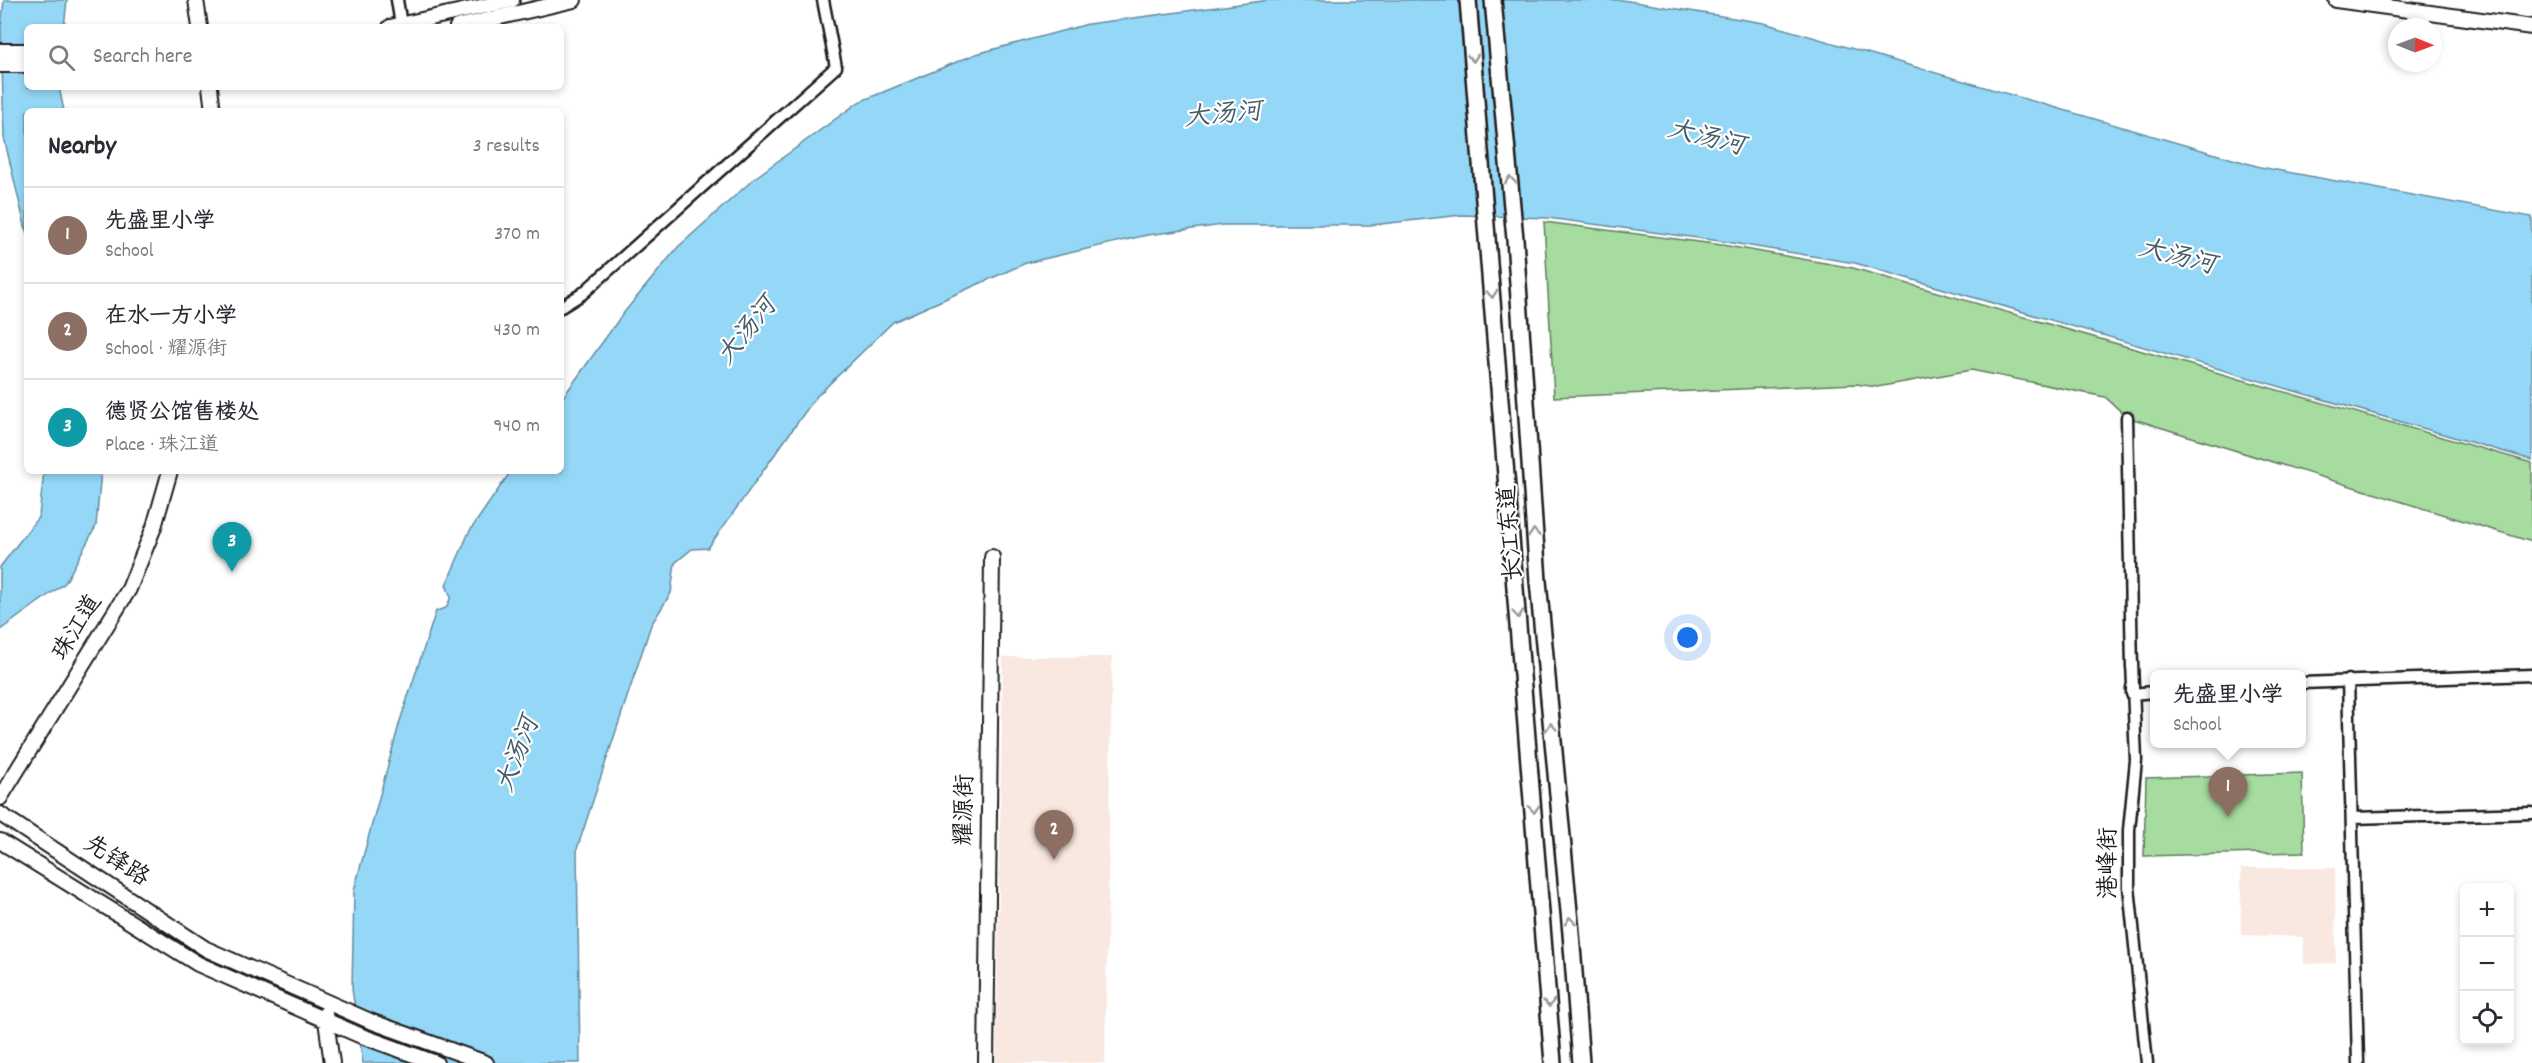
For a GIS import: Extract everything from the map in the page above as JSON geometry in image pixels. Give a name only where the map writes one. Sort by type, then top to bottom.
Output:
[{"type":"main road","name":"长江东道","points":[[1468,0],[1553,1063]]},
{"type":"main road","name":"长江东道","points":[[1493,0],[1515,239],[1538,581],[1581,1063]]},
{"type":"street","points":[[196,0],[200,24]]},
{"type":"street","points":[[395,24],[397,0]]},
{"type":"street","points":[[404,24],[512,0]]},
{"type":"street","points":[[470,24],[574,0]]},
{"type":"street","points":[[564,305],[582,294],[836,67],[823,0]]},
{"type":"street","points":[[2336,0],[2532,27]]},
{"type":"street","points":[[0,51],[24,51]]},
{"type":"street","points":[[0,66],[24,65]]},
{"type":"street","points":[[210,90],[213,108]]},
{"type":"street","name":"港峰街","points":[[2127,417],[2136,760],[2129,830],[2129,886],[2146,1063]]},
{"type":"street","name":"珠江道","points":[[0,798],[129,589],[150,538],[169,474]]},
{"type":"street","name":"耀源街","points":[[986,1063],[992,557]]},
{"type":"street","points":[[2306,683],[2532,675]]},
{"type":"street","points":[[2348,680],[2358,1063]]},
{"type":"street","points":[[2133,694],[2150,693]]},
{"type":"street","points":[[2352,818],[2532,813]]},
{"type":"street","name":"先锋路","points":[[0,814],[207,949],[370,1021],[486,1063]]},
{"type":"street","points":[[0,841],[198,964],[326,1020],[436,1063]]},
{"type":"street","points":[[323,1000],[332,1063]]},
{"type":"shaded area","points":[[1003,657],[1112,657],[1105,1063],[996,1063]]},
{"type":"shaded area","points":[[2241,868],[2335,868],[2336,963],[2304,964],[2303,937],[2241,935]]},
{"type":"green space","points":[[1544,222],[1722,245],[1853,268],[2532,463],[2532,542],[2127,417],[2105,397],[1971,370],[1877,387],[1856,384],[1554,397]]},
{"type":"green space","points":[[2302,773],[2304,852],[2144,856],[2146,778]]},
{"type":"water","points":[[4,0],[67,0],[64,24],[24,24],[24,90],[60,90],[63,108],[24,108],[24,221],[4,138],[1,27]]},
{"type":"water","name":"大汤河","points":[[1270,0],[1622,0],[1764,23],[2260,167],[2532,217],[2532,460],[1855,263],[1720,241],[1548,218],[1462,215],[1372,225],[1223,225],[1147,235],[1026,263],[893,322],[815,398],[708,548],[692,549],[675,563],[671,593],[651,625],[577,849],[580,1063],[363,1063],[352,989],[354,890],[400,721],[436,611],[446,608],[451,597],[446,585],[469,532],[509,474],[564,474],[564,396],[622,315],[678,247],[756,177],[859,102],[976,54],[1088,24]]},
{"type":"water","points":[[44,474],[101,474],[96,526],[65,583],[0,630],[0,567],[39,516]]},
{"type":"place","name":"德贤公馆售楼处","points":[[232,572]]},
{"type":"place","name":"先盛里小学","points":[[2228,817]]},
{"type":"place","name":"在水一方小学","points":[[1054,860]]}]
